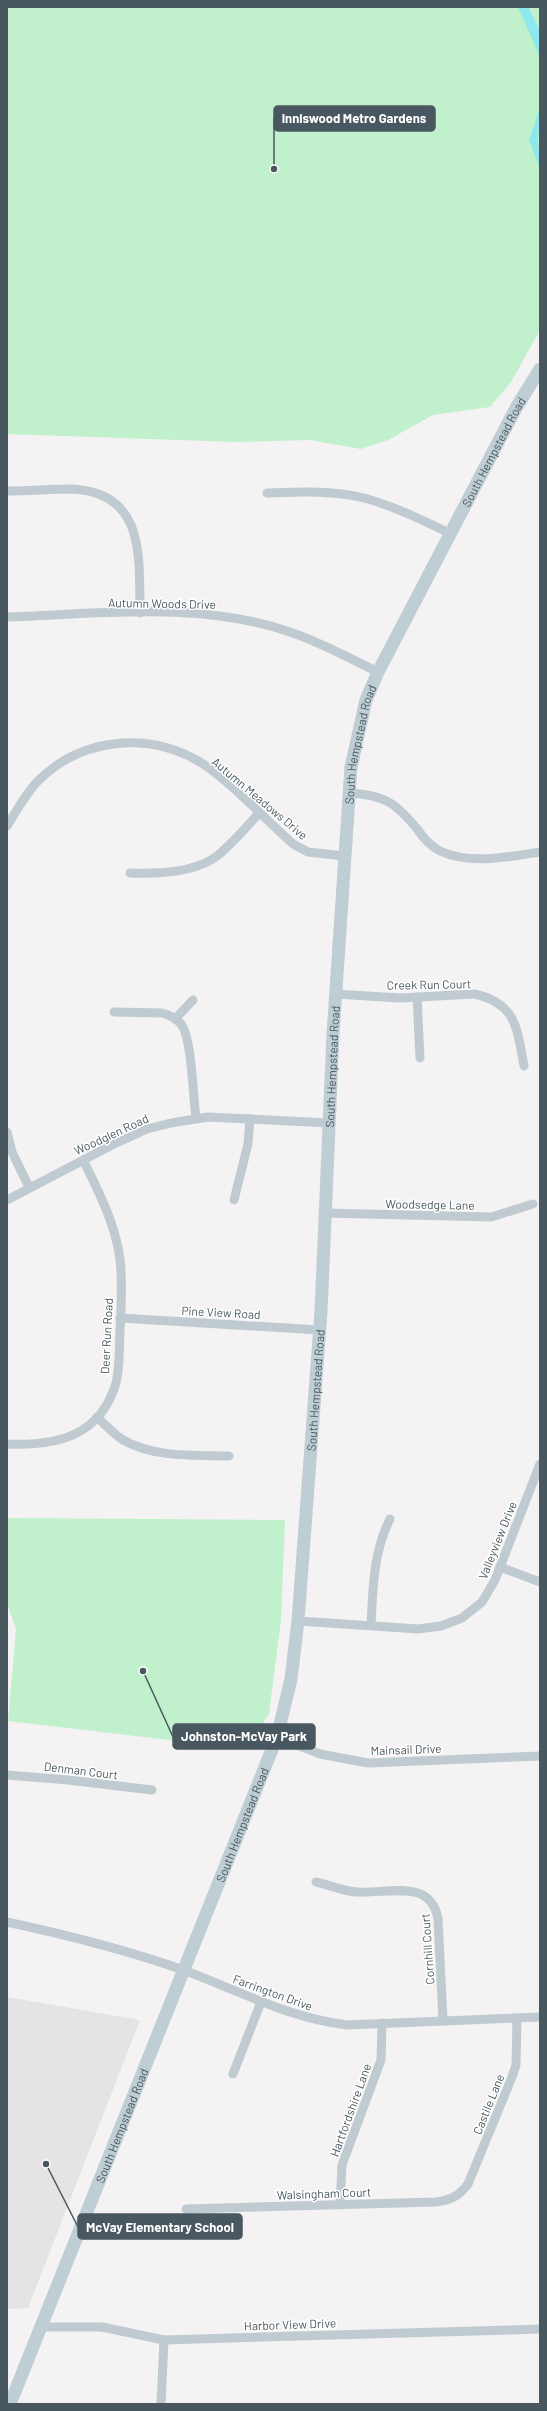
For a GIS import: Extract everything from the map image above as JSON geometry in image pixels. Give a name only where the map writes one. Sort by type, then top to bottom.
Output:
[{"type":"street","name":"South Hempstead Road","points":[[10,2404],[277,1737],[291,1679],[298,1621],[320,1330],[335,994],[351,767],[365,707],[378,672],[516,408],[540,369]]},
{"type":"street","points":[[7,491],[71,489],[97,492],[120,506],[133,526],[138,549],[140,613]]},
{"type":"street","points":[[266,493],[332,493],[364,498],[413,516],[449,534]]},
{"type":"street","name":"Autumn Woods Drive","points":[[7,617],[140,613],[202,614],[247,621],[290,632],[378,672]]},
{"type":"street","name":"Autumn Meadows Drive","points":[[7,826],[37,782],[58,764],[84,751],[114,743],[143,743],[172,749],[200,763],[293,844],[308,852],[344,856]]},
{"type":"street","points":[[349,793],[369,794],[390,801],[406,816],[423,838],[439,851],[457,856],[485,858],[540,852]]},
{"type":"street","points":[[130,873],[151,874],[196,867],[216,857],[259,813]]},
{"type":"street","name":"Creek Run Court","points":[[335,994],[418,997],[474,994],[502,1005],[516,1025],[524,1066]]},
{"type":"street","points":[[418,997],[420,1058]]},
{"type":"street","points":[[175,1019],[193,1000]]},
{"type":"street","points":[[114,1012],[162,1012],[181,1024],[187,1040],[196,1118]]},
{"type":"street","name":"Woodglen Road","points":[[7,1200],[29,1187],[147,1129],[196,1118],[329,1123]]},
{"type":"street","points":[[234,1200],[248,1144],[250,1119]]},
{"type":"street","points":[[7,1132],[12,1152],[29,1187]]},
{"type":"street","name":"Deer Run Road","points":[[7,1444],[35,1445],[62,1441],[81,1431],[98,1417],[109,1401],[116,1383],[120,1318],[120,1259],[113,1229],[102,1198],[83,1160]]},
{"type":"street","name":"Woodsedge Lane","points":[[326,1213],[492,1217],[533,1204]]},
{"type":"street","name":"Pine View Road","points":[[120,1318],[320,1330]]},
{"type":"street","points":[[98,1417],[123,1439],[136,1446],[168,1453],[229,1456]]},
{"type":"street","name":"Valleyview Drive","points":[[298,1621],[418,1629],[441,1626],[462,1618],[482,1602],[500,1567],[540,1464]]},
{"type":"street","points":[[371,1625],[375,1562],[380,1539],[390,1519]]},
{"type":"street","points":[[500,1567],[540,1582]]},
{"type":"street","name":"Mainsail Drive","points":[[277,1737],[320,1754],[368,1762],[540,1756]]},
{"type":"street","name":"Denman Court","points":[[7,1775],[68,1780],[152,1790]]},
{"type":"street","name":"Cornhill Court","points":[[316,1882],[357,1892],[411,1890],[429,1899],[436,1908],[438,1919],[443,2020]]},
{"type":"street","name":"Farrington Drive","points":[[7,1922],[124,1949],[185,1970],[261,2002],[319,2022],[346,2025],[540,2017]]},
{"type":"street","points":[[233,2074],[261,2002]]},
{"type":"street","name":"Castile Lane","points":[[460,2194],[468,2184],[516,2065],[518,2018]]},
{"type":"street","name":"Hartfordshire Lane","points":[[340,2205],[342,2165],[381,2060],[382,2023]]},
{"type":"street","name":"Walsingham Court","points":[[186,2209],[436,2202],[449,2201],[460,2194]]},
{"type":"street","name":"Harbor View Drive","points":[[41,2326],[102,2327],[164,2340],[540,2329]]},
{"type":"street","points":[[161,2404],[164,2340]]},
{"type":"shaded area","points":[[7,1997],[140,2020],[28,2308],[7,2309]]},
{"type":"green space","points":[[7,7],[540,7],[540,330],[511,382],[490,407],[433,415],[388,440],[361,449],[310,440],[235,442],[7,434]]},
{"type":"green space","points":[[7,1518],[285,1520],[281,1620],[269,1714],[246,1749],[8,1721],[16,1629],[7,1604]]},
{"type":"water","points":[[518,7],[528,7],[540,31],[540,57]]},
{"type":"water","points":[[540,108],[538,140],[540,169],[529,140]]},
{"type":"place","name":"Inniswood Metro Gardens","points":[[274,169]]},
{"type":"place","name":"Johnston-McVay Park","points":[[143,1671]]},
{"type":"place","name":"McVay Elementary School","points":[[46,2164]]}]
